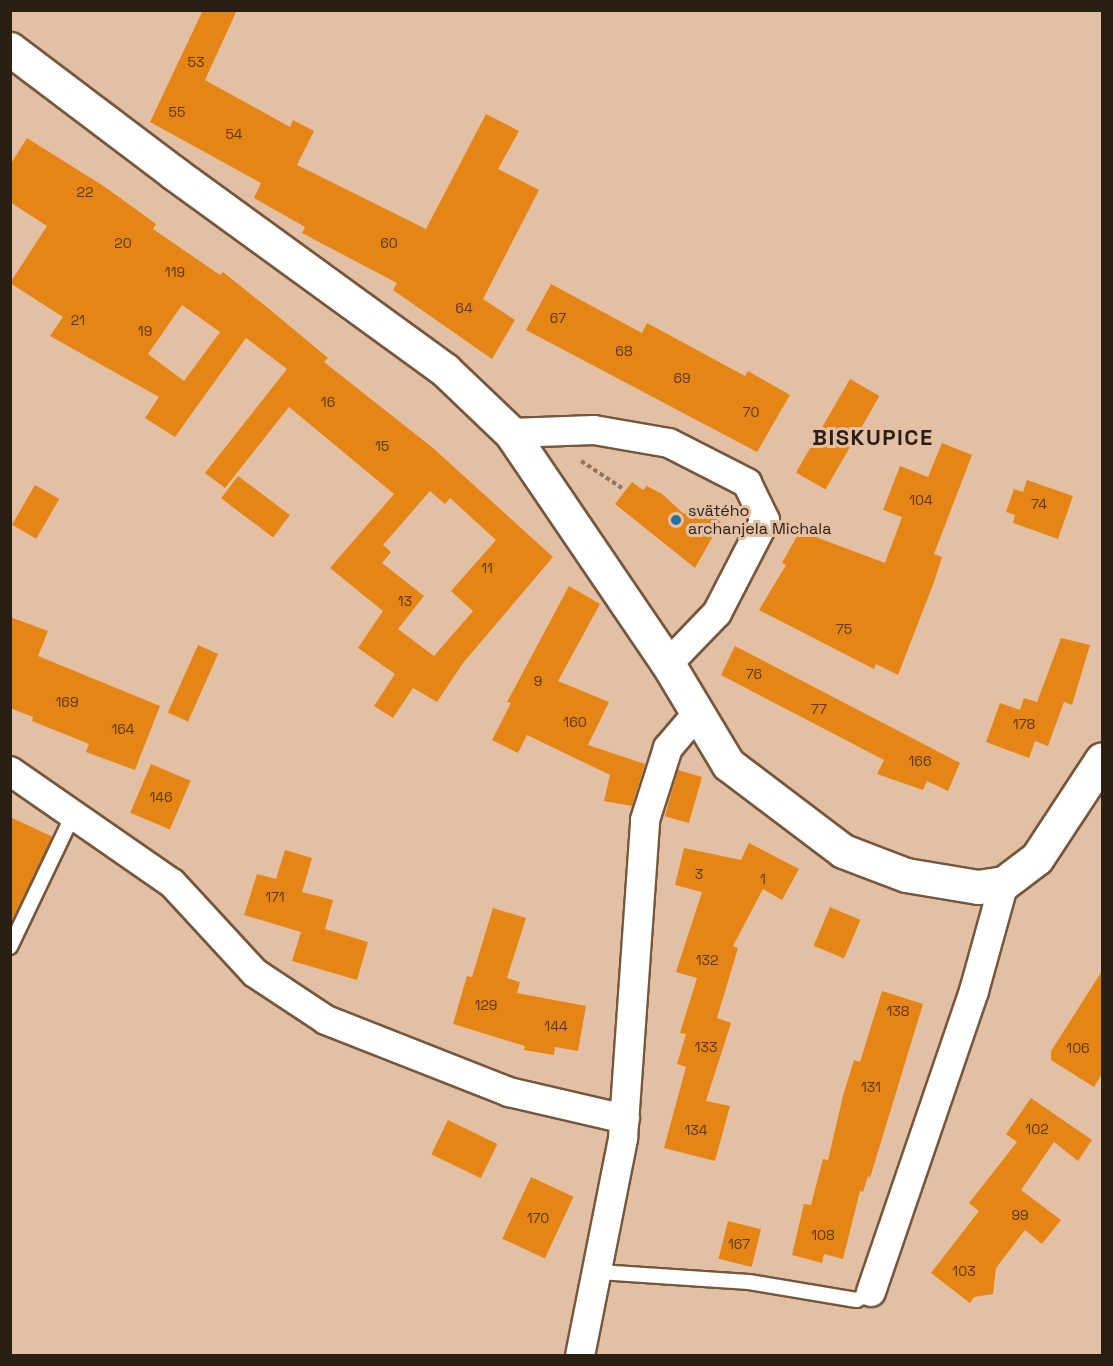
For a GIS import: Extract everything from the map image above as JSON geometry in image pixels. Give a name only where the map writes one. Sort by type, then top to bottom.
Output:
[{"type":"street","points":[[10,49],[174,173],[445,370],[511,433],[668,664],[696,715],[728,764],[843,851],[906,875],[978,887],[1004,883],[1037,858],[1102,759]]},
{"type":"street","points":[[511,433],[594,430],[669,442],[747,483],[765,520],[717,613],[668,664]]},
{"type":"street","points":[[580,1356],[599,1272],[625,1119],[645,820],[668,748],[696,715]]},
{"type":"street","points":[[10,771],[74,813],[172,883],[255,973],[326,1020],[509,1092],[625,1119]]},
{"type":"street","points":[[871,1292],[974,992],[1004,883]]},
{"type":"lane","points":[[10,947],[74,813]]},
{"type":"lane","points":[[599,1272],[749,1282],[857,1300],[871,1292]]},
{"type":"path","points":[[577,458],[621,488]]},
{"type":"building","points":[[203,10],[237,10],[205,80],[290,127],[293,120],[314,131],[297,165],[426,229],[486,114],[519,131],[498,169],[539,190],[483,299],[515,320],[492,359],[393,290],[397,283],[302,233],[305,227],[254,198],[261,183],[150,122]]},
{"type":"building","points":[[27,138],[105,187],[156,224],[153,229],[220,275],[223,272],[328,358],[324,362],[433,448],[553,557],[463,663],[437,702],[413,688],[393,718],[374,706],[395,674],[358,648],[383,611],[330,568],[394,494],[289,407],[225,488],[205,473],[287,369],[246,338],[175,437],[145,418],[159,397],[50,336],[63,317],[10,283],[47,226],[10,202],[10,165]],"holes":[[[182,305],[220,332],[184,381],[148,354]],[[430,491],[445,504],[450,498],[496,540],[451,591],[473,611],[434,656],[398,629],[424,596],[382,563],[391,552],[383,545]]]},
{"type":"building","points":[[551,284],[642,333],[647,323],[745,376],[748,371],[790,395],[757,452],[526,330]]},
{"type":"building","points":[[850,379],[879,396],[825,490],[796,473]]},
{"type":"building","points":[[942,443],[972,455],[934,554],[942,557],[934,582],[898,675],[876,664],[874,669],[759,610],[786,565],[782,563],[800,531],[885,563],[902,517],[883,510],[900,466],[928,477]]},
{"type":"building","points":[[238,476],[290,515],[273,537],[221,498]]},
{"type":"building","points":[[1027,480],[1073,496],[1058,539],[1013,523],[1015,515],[1006,512],[1014,489],[1023,492]]},
{"type":"building","name":"svätého archanjela Michala","points":[[632,482],[643,490],[647,486],[662,494],[684,514],[687,511],[696,518],[702,510],[721,522],[695,568],[615,504]]},
{"type":"building","points":[[35,485],[59,499],[36,539],[12,525]]},
{"type":"building","points":[[569,586],[600,604],[558,681],[609,702],[588,745],[645,764],[632,806],[604,801],[610,775],[527,735],[518,753],[492,740],[511,703],[507,702]]},
{"type":"building","points":[[10,617],[48,631],[38,656],[160,706],[135,770],[86,752],[89,744],[32,721],[33,717],[10,708]]},
{"type":"building","points":[[1061,638],[1090,645],[1072,705],[1064,702],[1048,746],[1035,741],[1029,758],[986,742],[1000,703],[1020,710],[1024,698],[1037,702]]},
{"type":"building","points":[[198,645],[218,654],[188,722],[168,713]]},
{"type":"building","points":[[735,646],[960,763],[948,791],[927,781],[923,790],[877,774],[884,760],[721,675]]},
{"type":"building","points":[[151,764],[191,781],[170,830],[130,813]]},
{"type":"building","points":[[678,770],[702,777],[689,823],[665,816]]},
{"type":"building","points":[[10,817],[53,837],[10,925]]},
{"type":"building","points":[[749,843],[799,869],[782,900],[763,889],[733,946],[738,948],[717,1018],[731,1023],[706,1101],[730,1106],[715,1161],[664,1148],[686,1067],[677,1064],[686,1034],[680,1033],[697,978],[676,972],[702,892],[675,885],[684,848],[741,860]]},
{"type":"building","points":[[285,850],[312,858],[302,892],[333,900],[325,929],[368,942],[357,980],[292,961],[301,932],[244,915],[257,874],[276,879]]},
{"type":"building","points":[[830,907],[860,920],[844,959],[814,946]]},
{"type":"building","points":[[493,908],[526,918],[507,978],[520,982],[517,993],[586,1006],[578,1051],[555,1047],[554,1055],[524,1050],[525,1046],[453,1024],[467,976],[472,977]]},
{"type":"building","points":[[1102,971],[1102,1074],[1094,1087],[1051,1060],[1051,1051]]},
{"type":"building","points":[[882,991],[923,1004],[870,1178],[868,1176],[863,1192],[860,1191],[843,1259],[824,1254],[822,1263],[792,1255],[804,1204],[811,1205],[823,1159],[828,1160],[854,1060],[860,1062]]},
{"type":"building","points":[[1031,1098],[1092,1140],[1078,1161],[1054,1142],[1021,1190],[1061,1220],[1042,1244],[1025,1230],[996,1268],[993,1294],[974,1297],[970,1303],[931,1273],[979,1211],[969,1203],[1017,1142],[1006,1134]]},
{"type":"building","points":[[448,1120],[497,1144],[481,1178],[431,1154]]},
{"type":"building","points":[[531,1177],[574,1197],[545,1258],[502,1239]]},
{"type":"building","points":[[728,1221],[761,1229],[752,1267],[719,1259]]},
{"type":"place","name":"svätého archanjela Michala","points":[[676,520]]},
{"type":"district","name":"BISKUPICE","points":[[873,438]]}]
